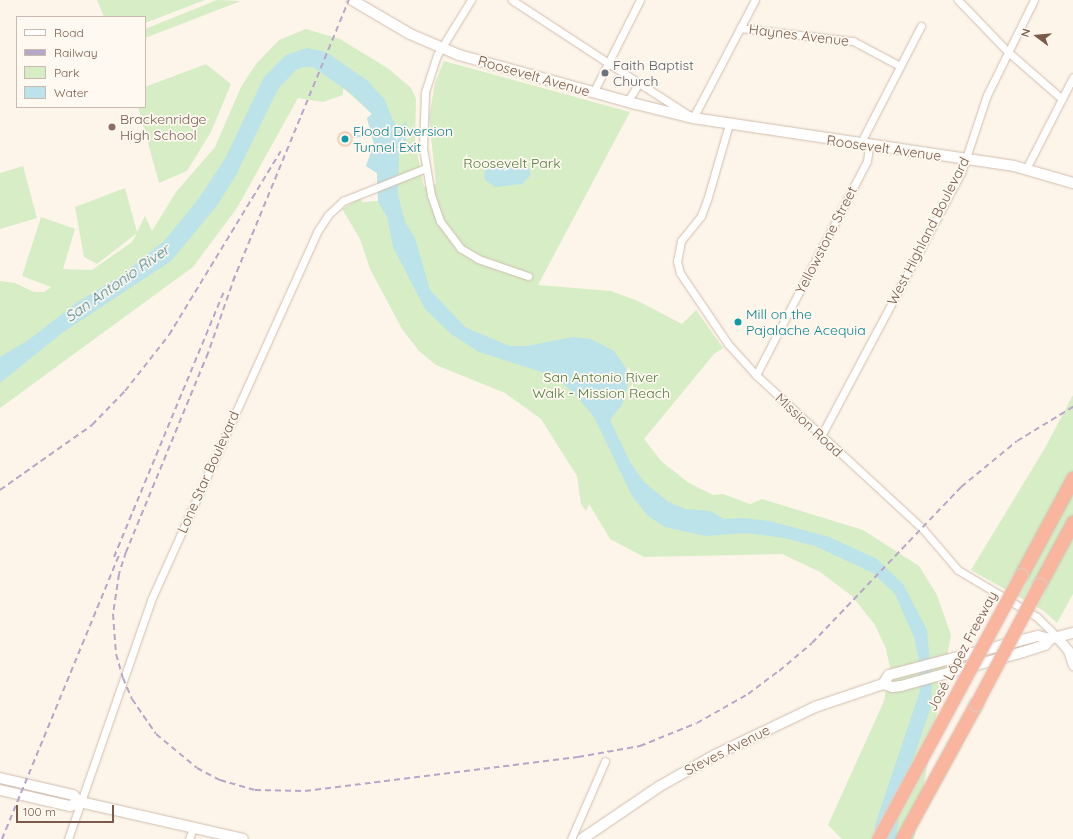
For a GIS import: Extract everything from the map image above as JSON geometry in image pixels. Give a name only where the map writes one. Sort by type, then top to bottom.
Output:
[{"type":"highway","name":"José López Freeway","points":[[878,839],[1073,478]]},
{"type":"highway","points":[[902,839],[1073,522]]},
{"type":"main road","name":"Roosevelt Avenue","points":[[352,0],[441,48],[627,102],[693,118],[1026,169],[1073,184]]},
{"type":"main road","name":"Steves Avenue","points":[[883,684],[889,675],[900,672],[1038,636],[1053,638],[1073,633]]},
{"type":"main road","name":"Steves Avenue","points":[[582,839],[660,786],[715,755],[815,707],[883,684],[893,687],[901,686],[1023,652],[1045,645],[1053,638]]},
{"type":"main road","points":[[0,778],[73,795],[80,802],[243,839]]},
{"type":"main road","points":[[0,790],[70,806],[80,802]]},
{"type":"street","points":[[471,0],[433,63],[423,107],[426,168],[437,214],[460,248],[478,259],[528,276]]},
{"type":"street","points":[[593,93],[640,0]]},
{"type":"street","points":[[693,118],[755,0]]},
{"type":"street","points":[[958,0],[1007,51],[1062,99]]},
{"type":"street","name":"West Highland Boulevard","points":[[821,436],[966,160],[987,95],[1007,51],[1034,0]]},
{"type":"street","name":"Roosevelt Avenue","points":[[516,1],[607,63],[693,118]]},
{"type":"street","name":"Yellowstone Street","points":[[756,375],[867,161],[864,145],[900,66],[921,26]]},
{"type":"street","name":"Haynes Avenue","points":[[740,28],[853,41],[900,66]]},
{"type":"street","points":[[1026,169],[1073,77]]},
{"type":"street","points":[[627,102],[639,83]]},
{"type":"street","name":"Mission Road","points":[[729,124],[707,200],[700,216],[681,241],[677,261],[680,273],[725,340],[756,375],[922,528],[958,570],[1037,617],[1053,638],[1068,650],[1073,664]]},
{"type":"street","name":"Lone Star Boulevard","points":[[68,839],[150,600],[317,232],[335,207],[367,190],[426,168]]},
{"type":"street","points":[[571,839],[605,761]]},
{"type":"street","points":[[189,839],[193,828]]},
{"type":"green space","points":[[97,0],[205,0],[146,23],[146,16],[104,16]]},
{"type":"green space","points":[[217,0],[241,1],[146,38],[146,29]]},
{"type":"green space","name":"San Antonio River Walk - Mission Reach","points":[[306,29],[340,39],[389,69],[411,88],[416,99],[415,142],[424,187],[436,184],[429,118],[435,83],[444,61],[630,112],[538,285],[611,291],[638,301],[682,324],[696,310],[723,348],[714,354],[644,439],[662,462],[689,483],[713,495],[723,494],[750,504],[762,499],[863,530],[919,566],[937,595],[951,635],[914,839],[842,839],[828,825],[884,701],[890,668],[886,649],[875,625],[852,596],[820,572],[782,554],[644,557],[610,539],[589,504],[586,511],[581,504],[577,476],[541,419],[505,393],[436,365],[419,351],[402,329],[370,269],[360,239],[342,209],[360,198],[362,202],[378,201],[377,173],[366,166],[374,144],[367,118],[372,114],[343,88],[343,95],[323,102],[298,98],[237,208],[193,267],[0,408],[0,281],[15,283],[34,292],[44,292],[51,287],[22,276],[41,217],[75,229],[63,269],[92,270],[132,242],[137,233],[97,264],[84,257],[75,207],[125,188],[137,232],[145,216],[152,231],[176,192],[215,147],[241,87],[256,64],[279,40]]},
{"type":"green space","points":[[206,64],[231,84],[211,132],[187,171],[159,183],[138,108],[146,108],[146,87]]},
{"type":"green space","points":[[23,166],[37,218],[0,229],[0,173]]},
{"type":"green space","points":[[1073,395],[1073,594],[1057,623],[1044,611],[971,570],[1045,448]]},
{"type":"water","name":"San Antonio River","points":[[307,48],[326,52],[368,81],[385,100],[394,123],[397,124],[398,133],[406,120],[408,136],[399,153],[398,195],[405,222],[415,238],[430,290],[465,327],[509,346],[527,346],[573,337],[591,339],[614,351],[626,368],[627,387],[622,405],[610,420],[630,462],[644,482],[667,501],[685,509],[710,511],[724,519],[742,518],[770,521],[829,537],[877,559],[903,584],[927,630],[932,687],[930,710],[902,791],[896,839],[875,839],[875,825],[920,691],[919,660],[914,637],[895,594],[873,573],[815,546],[784,538],[746,533],[705,536],[665,527],[648,516],[632,496],[594,417],[573,392],[554,376],[479,352],[451,334],[425,309],[393,247],[387,217],[378,202],[377,173],[366,166],[374,144],[367,118],[372,114],[353,95],[313,67],[303,67],[296,70],[278,89],[235,177],[216,207],[171,261],[62,333],[0,383],[0,357],[30,339],[76,303],[122,275],[165,240],[199,198],[226,157],[264,77],[286,55]]},
{"type":"water","points":[[524,164],[529,168],[531,175],[522,184],[495,187],[485,180],[484,173],[487,167]]},
{"type":"building","name":"Flood Diversion Tunnel Exit","points":[[342,131],[348,131],[353,136],[351,145],[348,147],[342,147],[337,142],[337,136]]},
{"type":"waterway","points":[[353,137],[374,134]]},
{"type":"railway","points":[[233,281],[349,0]]},
{"type":"railway","points":[[0,490],[92,425],[125,391],[169,335],[281,151]]},
{"type":"railway","points":[[235,276],[208,353],[126,552],[119,574],[113,614],[116,654],[123,678],[132,699],[156,734],[197,768],[220,780],[255,790],[305,791],[578,757],[640,746],[697,723],[748,694],[779,671],[812,643],[961,487],[1017,441],[1073,407]]},
{"type":"railway","points":[[114,557],[224,291]]},
{"type":"railway","points":[[2,839],[120,552]]},
{"type":"place","name":"Faith Baptist Church","points":[[605,73]]},
{"type":"place","name":"Brackenridge High School","points":[[112,127]]},
{"type":"place","name":"Flood Diversion Tunnel Exit","points":[[345,139]]},
{"type":"place","name":"Mill on the Pajalache Acequia","points":[[738,322]]},
{"type":"park label","name":"Roosevelt Park","points":[[512,163]]}]
